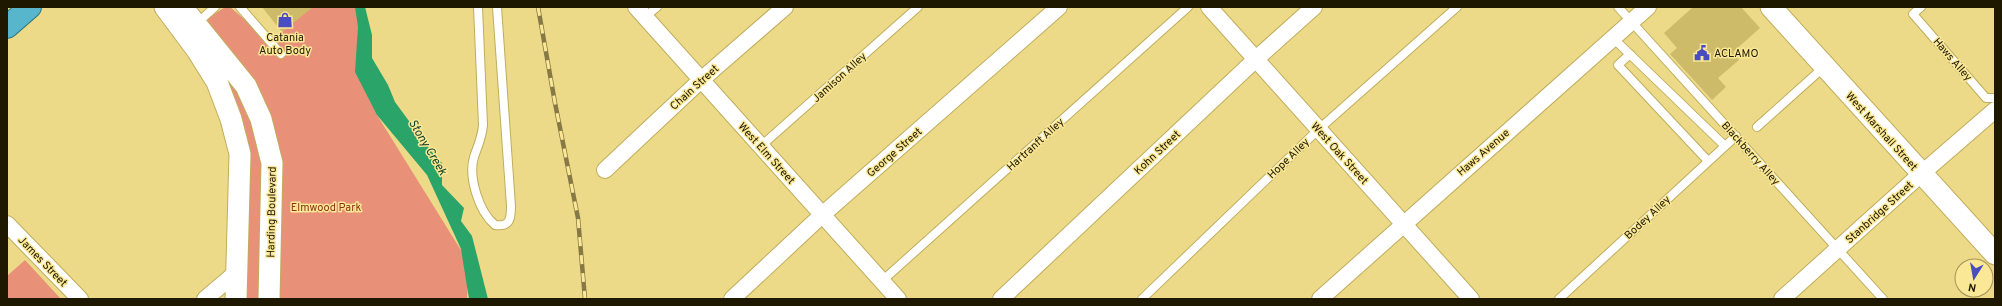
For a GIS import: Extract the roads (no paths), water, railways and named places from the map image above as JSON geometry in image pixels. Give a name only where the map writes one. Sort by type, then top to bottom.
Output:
[{"type":"highway","points":[[7,27],[30,7]]},
{"type":"street","name":"Harding Boulevard","points":[[165,7],[191,29],[246,86],[261,119],[272,163],[269,299]]},
{"type":"street","name":"Harding Boulevard","points":[[182,7],[217,82],[231,119],[240,154],[238,271],[236,299]]},
{"type":"street","name":"Chain Street","points":[[605,170],[701,80],[785,7]]},
{"type":"street","name":"George Street","points":[[732,299],[822,215],[1059,7]]},
{"type":"street","name":"West Oak Street","points":[[1209,7],[1471,299]]},
{"type":"street","name":"Kohn Street","points":[[1001,299],[1256,59],[1314,7]]},
{"type":"street","name":"Haws Avenue","points":[[1320,299],[1648,7]]},
{"type":"street","name":"West Marshall Street","points":[[1771,7],[1995,254]]},
{"type":"street","name":"West Elm Street","points":[[646,10],[701,80],[898,299]]},
{"type":"street","name":"Stanbridge Street","points":[[1782,299],[1921,174],[1995,110]]},
{"type":"street","name":"James Street","points":[[7,224],[80,299]]},
{"type":"street","points":[[205,299],[238,271]]},
{"type":"lane","points":[[191,29],[214,7]]},
{"type":"lane","points":[[240,7],[281,54]]},
{"type":"lane","points":[[478,7],[483,125],[482,139],[474,158],[473,173],[482,210],[495,225],[503,226],[508,224],[511,219],[511,206],[498,7]]},
{"type":"lane","name":"Jamison Alley","points":[[761,146],[918,7]]},
{"type":"lane","name":"Hartranft Alley","points":[[882,281],[1188,7]]},
{"type":"lane","name":"Hope Alley","points":[[1142,299],[1318,129],[1457,7]]},
{"type":"lane","name":"Blackberry Alley","points":[[1618,7],[1882,299]]},
{"type":"lane","name":"Haws Alley","points":[[1921,7],[1913,14],[1986,98],[1995,98]]},
{"type":"lane","points":[[1614,38],[1724,146]]},
{"type":"lane","points":[[1630,54],[1618,65],[1708,161]]},
{"type":"lane","points":[[1757,127],[1825,66]]},
{"type":"lane","name":"Bodey Alley","points":[[1559,299],[1736,136]]},
{"type":"water","name":"Stony Creek","points":[[355,7],[365,7],[372,35],[372,58],[388,85],[395,102],[431,151],[442,163],[442,185],[464,208],[461,221],[472,236],[488,299],[469,299],[461,249],[427,175],[377,115],[355,72],[358,27]]},
{"type":"railway","points":[[538,7],[578,218],[585,299]]},
{"type":"place","name":"Catania Auto Body","points":[[285,20]]},
{"type":"place","name":"ACLAMO","points":[[1702,53]]},
{"type":"park label","name":"Elmwood Park","points":[[326,207]]}]
